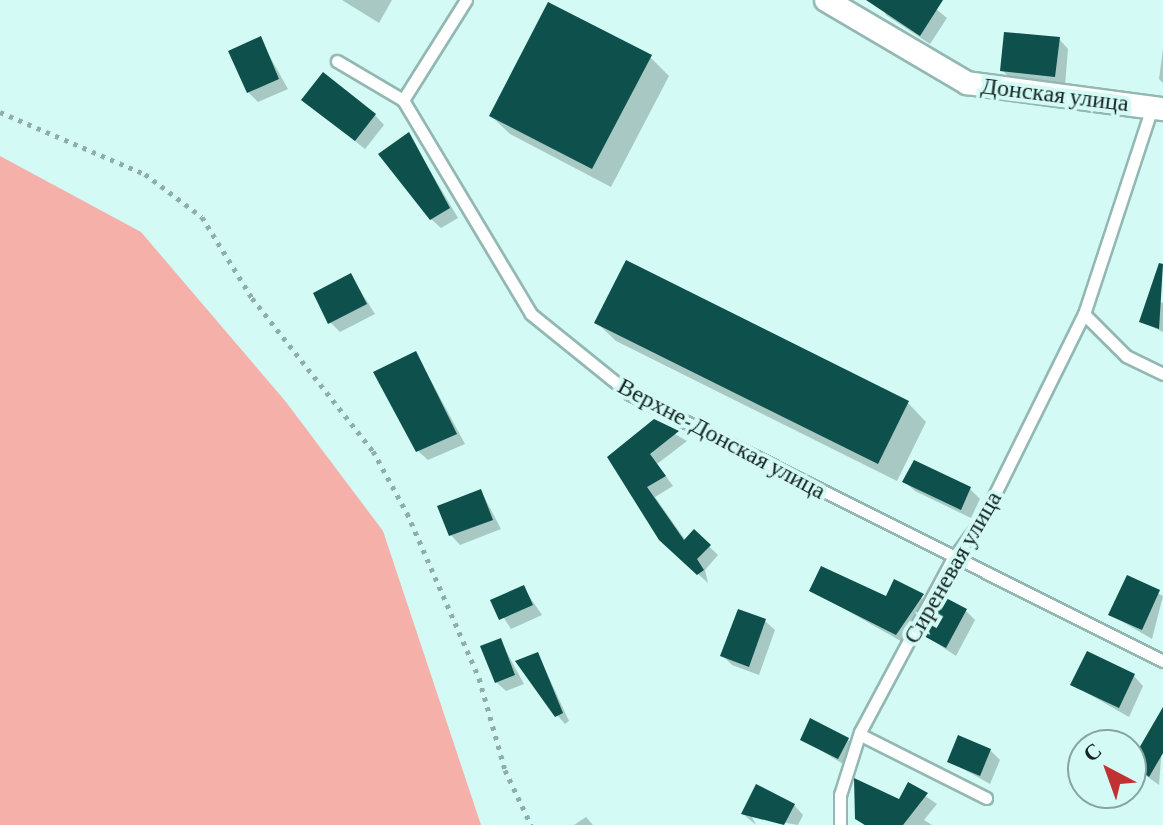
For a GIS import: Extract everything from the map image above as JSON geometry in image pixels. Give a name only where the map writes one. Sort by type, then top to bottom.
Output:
[{"type":"street","name":"Донская улица","points":[[826,0],[967,83],[1158,108]]},
{"type":"lane","points":[[337,61],[403,100],[466,0]]},
{"type":"lane","name":"Верхне-Донская улица","points":[[403,100],[531,314],[630,394],[952,560],[1163,661]]},
{"type":"lane","name":"Сиреневая улица","points":[[840,825],[840,795],[861,735],[952,560],[983,518],[1084,314],[1158,108]]},
{"type":"lane","points":[[1084,314],[1126,356],[1163,374]]},
{"type":"lane","points":[[861,735],[986,798]]},
{"type":"path","points":[[0,112],[145,174],[202,217],[252,298],[373,451],[407,513],[479,678],[505,770],[531,825]]},
{"type":"shaded area","points":[[0,156],[141,232],[286,402],[383,531],[481,825],[0,825]]},
{"type":"building","points":[[866,0],[943,0],[920,36]]},
{"type":"building","points":[[548,2],[652,55],[592,169],[489,116]]},
{"type":"building","points":[[1004,32],[1060,37],[1055,77],[1000,71]]},
{"type":"building","points":[[261,36],[279,79],[247,93],[228,51]]},
{"type":"building","points":[[323,72],[376,114],[355,141],[301,100]]},
{"type":"building","points":[[409,132],[450,208],[430,220],[378,154]]},
{"type":"building","points":[[626,260],[909,401],[878,464],[594,323]]},
{"type":"building","points":[[1159,263],[1163,264],[1159,329],[1139,322]]},
{"type":"building","points":[[351,273],[367,304],[328,324],[313,293]]},
{"type":"building","points":[[416,351],[457,434],[416,452],[373,372]]},
{"type":"building","points":[[654,419],[679,431],[650,454],[666,476],[647,487],[684,540],[694,529],[711,545],[697,559],[704,570],[697,575],[659,540],[607,457]]},
{"type":"building","points":[[914,460],[971,487],[961,510],[902,482]]},
{"type":"building","points":[[481,489],[493,520],[449,536],[437,506]]},
{"type":"building","points":[[821,566],[886,596],[894,579],[924,594],[896,635],[809,591]]},
{"type":"building","points":[[1127,575],[1160,590],[1142,630],[1108,615]]},
{"type":"building","points":[[524,585],[533,605],[499,620],[490,600]]},
{"type":"building","points":[[946,598],[967,609],[946,648],[922,635]]},
{"type":"building","points":[[738,609],[766,619],[749,667],[720,656]]},
{"type":"building","points":[[501,638],[515,675],[495,683],[480,646]]},
{"type":"building","points":[[1087,651],[1135,674],[1119,708],[1070,685]]},
{"type":"building","points":[[538,652],[563,713],[555,717],[515,661]]},
{"type":"building","points":[[1163,707],[1163,753],[1149,777],[1147,775],[1147,734]]},
{"type":"building","points":[[810,718],[849,738],[838,759],[800,740]]},
{"type":"building","points":[[958,735],[991,749],[980,776],[947,762]]},
{"type":"building","points":[[854,778],[899,799],[908,782],[928,793],[903,825],[865,825],[855,819]]},
{"type":"building","points":[[756,784],[795,804],[784,825],[741,814]]}]
